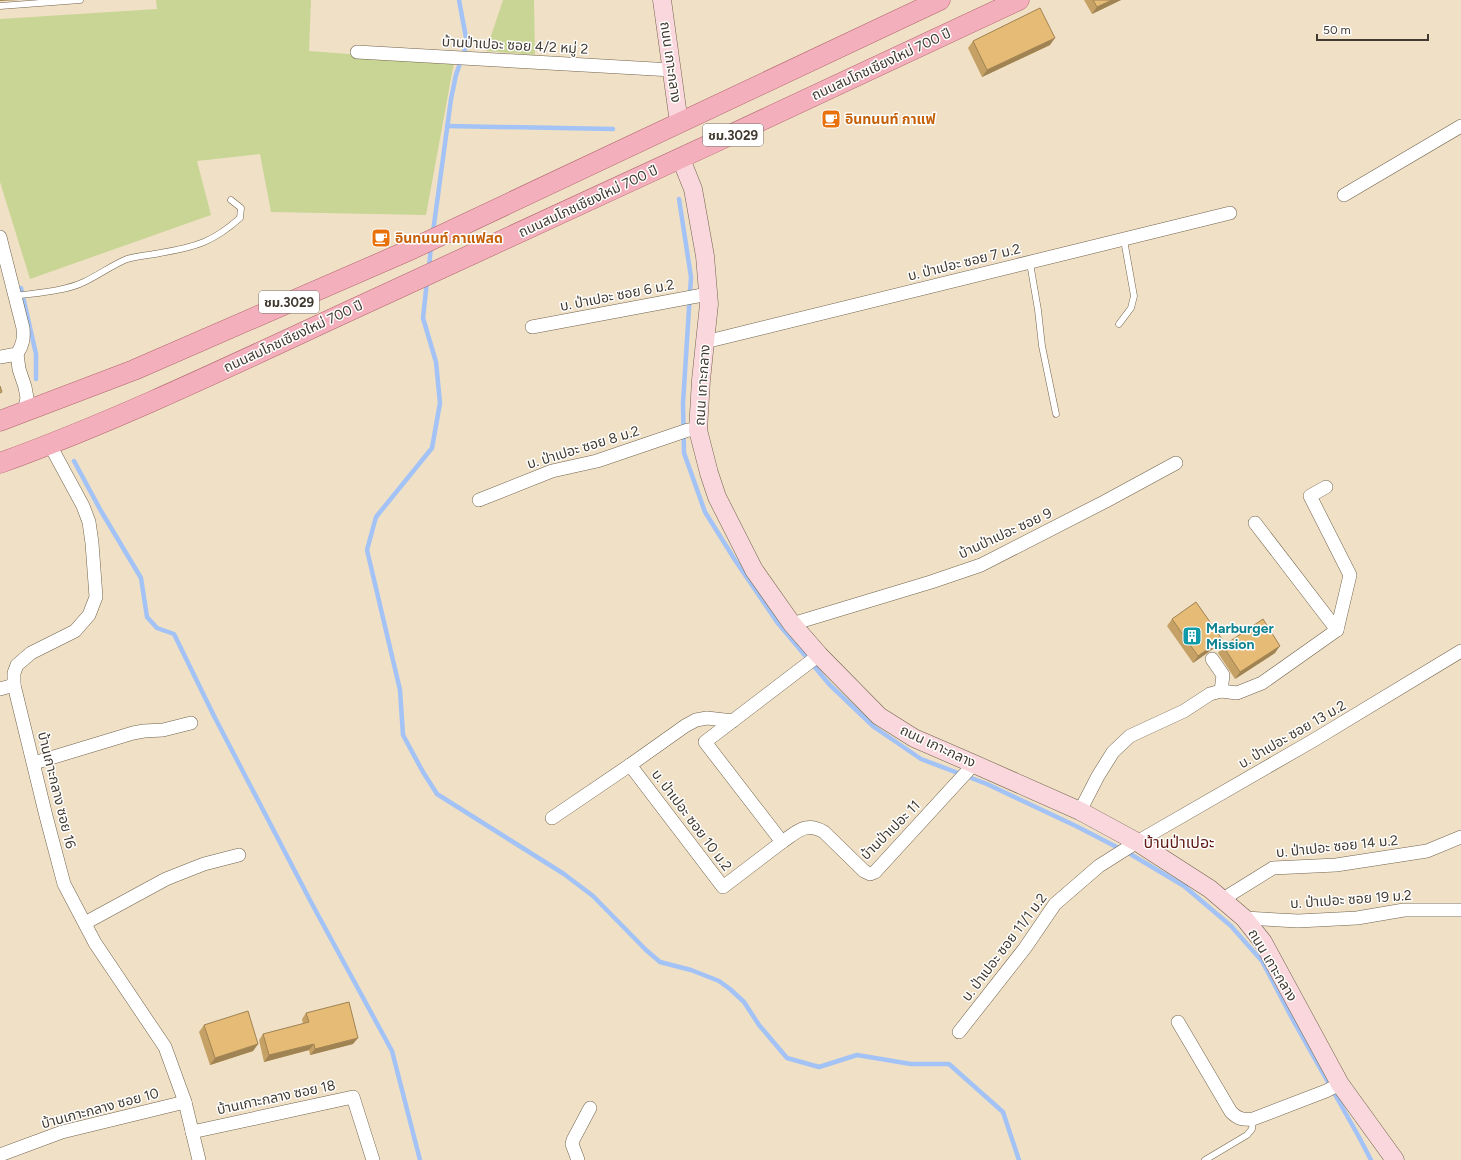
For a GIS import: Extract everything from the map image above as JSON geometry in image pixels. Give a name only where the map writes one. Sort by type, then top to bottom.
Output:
[{"type":"main road","name":"ชม.3029","points":[[0,421],[134,370],[412,249],[940,0]]},
{"type":"main road","name":"ถนนสมโภชเชียงใหม่ 700 ปี","points":[[0,463],[50,445],[144,405],[681,159],[1019,0]]},
{"type":"street","name":"ถนน เกาะกลาง","points":[[662,0],[679,124]]},
{"type":"street","name":"บ้านป่าเปอะ ซอย 4/2 หมู่ 2","points":[[357,52],[672,70]]},
{"type":"street","points":[[1344,194],[1461,126]]},
{"type":"street","name":"ถนน เกาะกลาง","points":[[681,159],[692,189],[704,256],[709,304],[701,380],[689,431],[709,473],[717,497],[754,570],[792,624],[813,660],[879,716],[967,772],[1080,811],[1127,848],[1210,889],[1223,899],[1244,918],[1263,942],[1334,1087],[1395,1160]]},
{"type":"street","name":"บ. ป่าเปอะ ซอย 7 ม.2","points":[[705,342],[1230,213]]},
{"type":"street","points":[[0,237],[23,328],[23,342],[17,354],[27,398],[24,412]]},
{"type":"street","name":"บ. ป่าเปอะ ซอย 6 ม.2","points":[[532,327],[708,294]]},
{"type":"street","points":[[0,357],[17,354]]},
{"type":"street","name":"บ. ป่าเปอะ ซอย 8 ม.2","points":[[479,500],[552,471],[597,461],[689,431]]},
{"type":"street","name":"บ้านเกาะกลาง ซอย 16","points":[[50,445],[83,506],[89,522],[96,598],[89,615],[75,631],[31,653],[17,665],[14,673],[14,685],[64,884],[95,943],[165,1047],[185,1102],[199,1160]]},
{"type":"street","name":"บ้านป่าเปอะ ซอย 9","points":[[792,624],[931,582],[981,565],[1106,501],[1176,463]]},
{"type":"street","points":[[1080,811],[1098,776],[1113,752],[1130,736],[1184,711],[1210,694],[1221,691],[1237,693],[1262,683],[1337,630],[1350,575],[1310,496],[1326,487]]},
{"type":"street","points":[[1255,523],[1337,630]]},
{"type":"street","name":"บ. ป่าเปอะ ซอย 13 ม.2","points":[[1127,848],[1314,740],[1461,651]]},
{"type":"street","points":[[1212,659],[1223,675],[1221,691]]},
{"type":"street","points":[[782,842],[706,742],[813,660]]},
{"type":"street","points":[[0,689],[14,685]]},
{"type":"street","points":[[552,818],[684,726],[696,720],[706,718],[733,721]]},
{"type":"street","points":[[34,763],[144,731],[163,730],[191,723]]},
{"type":"street","name":"บ. ป่าเปอะ ซอย 10 ม.2","points":[[630,765],[723,887],[782,842]]},
{"type":"street","name":"บ้านป่าเปอะ 11","points":[[782,842],[803,828],[810,826],[817,828],[824,832],[864,871],[870,874],[875,872],[883,864],[967,772]]},
{"type":"street","name":"บ. ป่าเปอะ ซอย 14 ม.2","points":[[1223,899],[1272,868],[1336,865],[1427,851],[1461,837]]},
{"type":"street","name":"บ. ป่าเปอะ ซอย 11/1 ม.2","points":[[959,1032],[1024,948],[1055,904],[1099,866],[1127,848]]},
{"type":"street","points":[[85,922],[166,879],[204,864],[239,855]]},
{"type":"street","name":"บ. ป่าเปอะ ซอย 19 ม.2","points":[[1244,918],[1298,921],[1357,918],[1404,910],[1461,910]]},
{"type":"street","points":[[1178,1022],[1231,1112],[1236,1117],[1243,1120],[1253,1119],[1334,1087]]},
{"type":"street","name":"บ้านเกาะกลาง ซอย 18","points":[[192,1132],[353,1097],[373,1160]]},
{"type":"street","name":"บ้านเกาะกลาง ซอย 10","points":[[0,1155],[62,1132],[185,1102]]},
{"type":"street","points":[[578,1160],[572,1144],[590,1108]]},
{"type":"lane","points":[[0,6],[80,0]]},
{"type":"lane","points":[[15,296],[72,286],[84,282],[118,263],[129,259],[185,249],[206,242],[230,227],[240,218],[241,208],[231,200]]},
{"type":"lane","points":[[1119,324],[1131,308],[1134,296],[1124,240]]},
{"type":"lane","points":[[1030,263],[1042,346],[1056,414]]},
{"type":"lane","points":[[1206,1160],[1248,1135],[1252,1129],[1253,1119]]},
{"type":"green space","points":[[156,0],[311,0],[309,51],[454,62],[426,215],[271,212],[260,154],[197,161],[211,215],[30,279],[0,182],[0,19],[157,9]]},
{"type":"green space","points":[[503,0],[534,0],[535,55],[486,51]]},
{"type":"building","points":[[1093,0],[1112,0],[1097,7]]},
{"type":"building","points":[[1040,8],[1055,38],[987,70],[973,41]]},
{"type":"building","name":"Marburger Mission","points":[[1196,602],[1222,639],[1198,656],[1172,619]]},
{"type":"building","points":[[1263,619],[1280,646],[1240,672],[1223,646]]},
{"type":"building","points":[[349,1002],[358,1038],[315,1049],[314,1044],[269,1055],[263,1034],[309,1022],[306,1013]]},
{"type":"building","points":[[248,1011],[258,1044],[215,1058],[204,1025]]},
{"type":"waterway","points":[[433,232],[451,99],[456,75],[467,43],[459,0]]},
{"type":"waterway","points":[[447,126],[613,129]]},
{"type":"waterway","points":[[679,199],[691,277],[683,403],[684,453],[705,512],[777,622],[829,684],[874,727],[921,759],[987,784],[1078,827],[1132,855],[1184,886],[1231,926],[1262,961],[1371,1160]]},
{"type":"waterway","points":[[429,268],[431,245]]},
{"type":"waterway","points":[[427,281],[423,318],[436,362],[440,403],[432,448],[376,517],[367,550],[400,690],[403,735],[437,794],[564,874],[593,896],[646,950],[660,962],[691,970],[719,981],[730,989],[744,1002],[759,1025],[787,1058],[819,1067],[857,1055],[911,1064],[949,1064],[1003,1112],[1019,1160]]},
{"type":"waterway","points":[[21,288],[36,354],[36,379]]},
{"type":"waterway","points":[[74,461],[101,511],[141,578],[147,617],[157,628],[174,634],[214,716],[312,904],[392,1051],[420,1160]]},
{"type":"place","name":"อินทนนท์ กาแฟ","points":[[831,119]]},
{"type":"place","name":"อินทนนท์ กาแฟสด","points":[[381,238]]},
{"type":"place","name":"Marburger Mission","points":[[1192,636]]},
{"type":"district","name":"บ้านป่าเปอะ","points":[[1179,842]]}]
